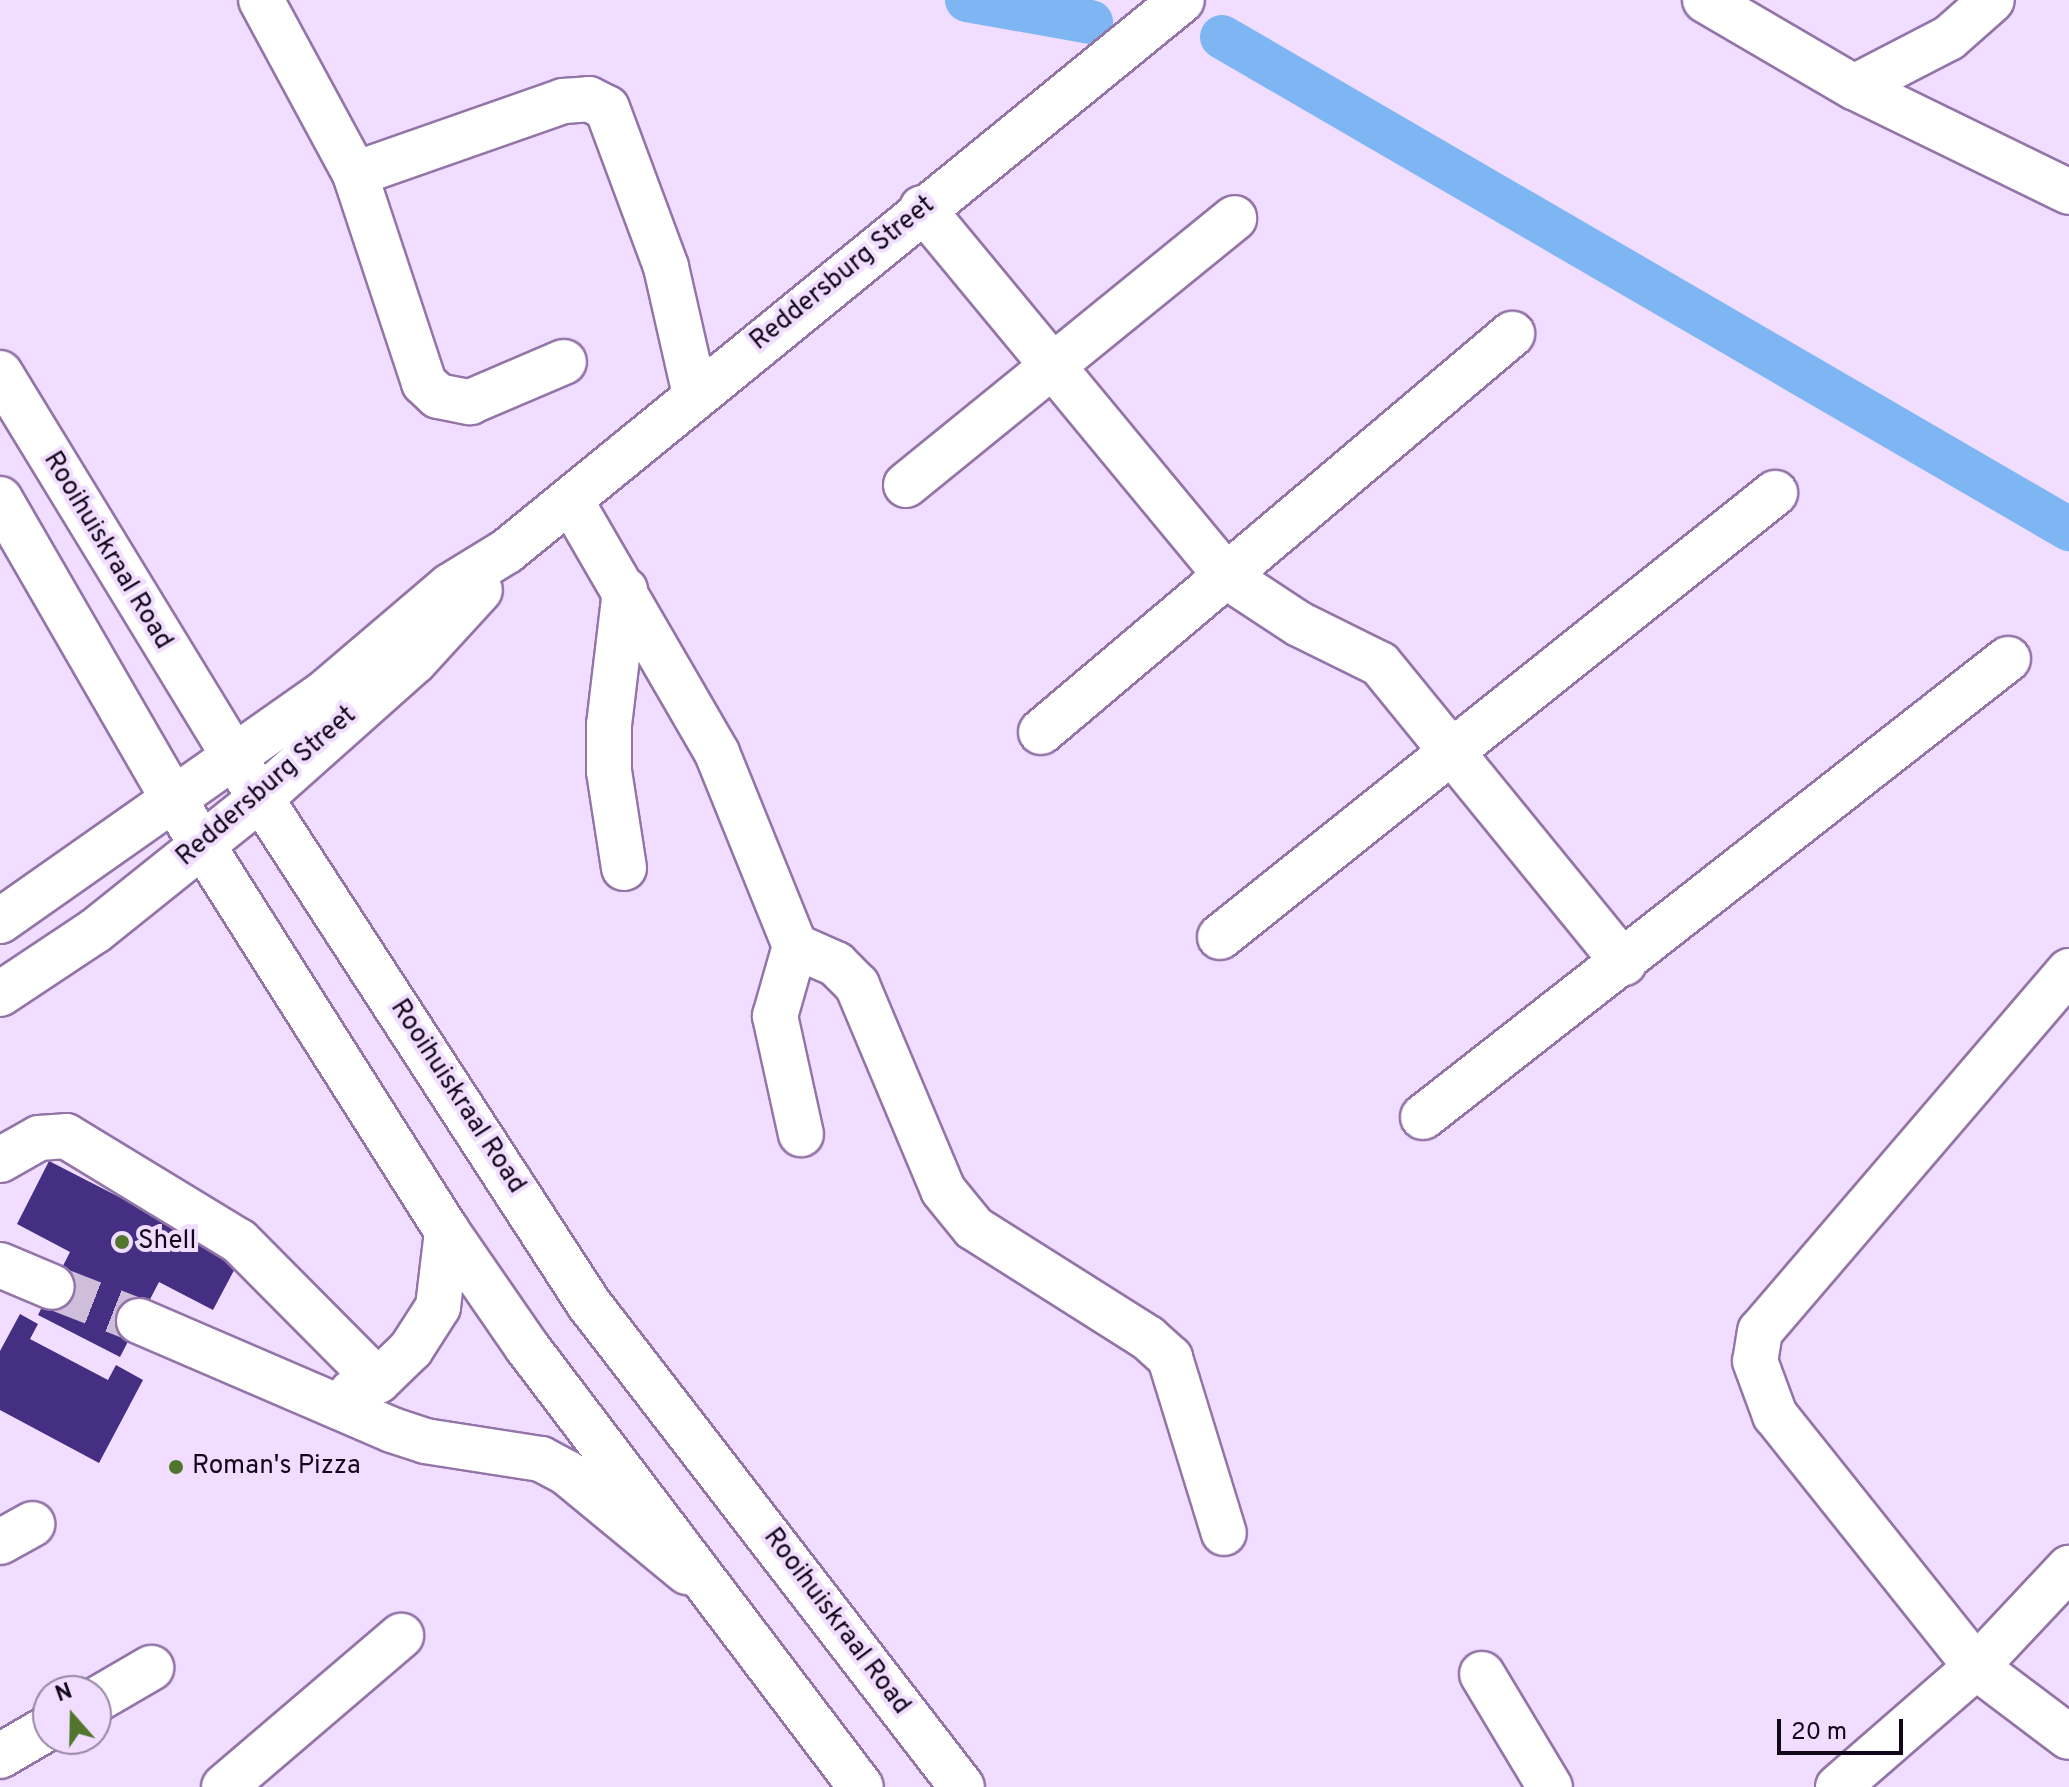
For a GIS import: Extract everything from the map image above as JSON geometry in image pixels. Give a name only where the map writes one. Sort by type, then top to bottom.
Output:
[{"type":"street","points":[[261,0],[355,174],[418,371],[438,396],[470,402],[564,362]]},
{"type":"street","points":[[1705,0],[1854,87],[2069,192]]},
{"type":"street","points":[[1854,87],[1949,38],[1992,0]]},
{"type":"street","name":"Reddersburg Street","points":[[0,921],[322,695],[450,586],[507,551],[922,208],[1180,2]]},
{"type":"street","points":[[355,174],[563,101],[589,99],[607,108],[666,267],[695,395]]},
{"type":"street","points":[[922,208],[1226,576],[1299,624],[1380,664],[1624,963]]},
{"type":"street","points":[[906,485],[1049,363],[1234,218]]},
{"type":"street","points":[[1041,732],[1512,334]]},
{"type":"street","name":"Rooihuiskraal Road","points":[[0,373],[234,757],[589,1304],[962,1787]]},
{"type":"street","points":[[1220,937],[1455,753],[1775,493]]},
{"type":"street","points":[[0,499],[174,800],[205,844],[447,1231],[527,1347],[861,1787]]},
{"type":"street","points":[[571,501],[717,753],[795,946],[775,1016],[801,1134]]},
{"type":"street","name":"Reddersburg Street","points":[[0,994],[95,931],[261,798],[415,661],[468,607],[507,551]]},
{"type":"street","points":[[624,868],[609,771],[609,725],[625,590]]},
{"type":"street","points":[[1423,1117],[1624,963],[2008,659]]},
{"type":"street","points":[[795,946],[836,964],[857,985],[931,1168],[957,1212],[1148,1338],[1170,1358],[1224,1533]]},
{"type":"street","points":[[2069,971],[1760,1331],[1755,1361],[1775,1415],[1976,1667],[2069,1737]]},
{"type":"street","points":[[0,1160],[39,1138],[66,1136],[239,1241],[378,1381]]},
{"type":"street","points":[[331,1401],[378,1381],[411,1349],[438,1307],[447,1231]]},
{"type":"street","points":[[0,1265],[52,1287]]},
{"type":"street","points":[[139,1321],[425,1441],[541,1459],[567,1473],[716,1596]]},
{"type":"street","points":[[1838,1787],[1976,1667],[2069,1568]]},
{"type":"street","points":[[224,1787],[401,1636]]},
{"type":"street","points":[[112,1691],[151,1668]]},
{"type":"street","points":[[1482,1674],[1550,1787]]},
{"type":"street","points":[[0,1756],[32,1737]]},
{"type":"building","points":[[49,1161],[240,1259],[213,1310],[159,1282],[120,1357],[38,1315],[70,1252],[17,1224]]},
{"type":"building","points":[[20,1314],[38,1324],[30,1339],[108,1380],[116,1365],[143,1380],[99,1463],[0,1410],[0,1351]]},
{"type":"waterway","points":[[967,0],[1091,22]]},
{"type":"waterway","points":[[1222,37],[2069,529]]},
{"type":"tunnel","points":[[52,1287],[139,1321]]},
{"type":"place","name":"Shell","points":[[122,1242]]},
{"type":"place","name":"Roman's Pizza","points":[[176,1467]]}]
